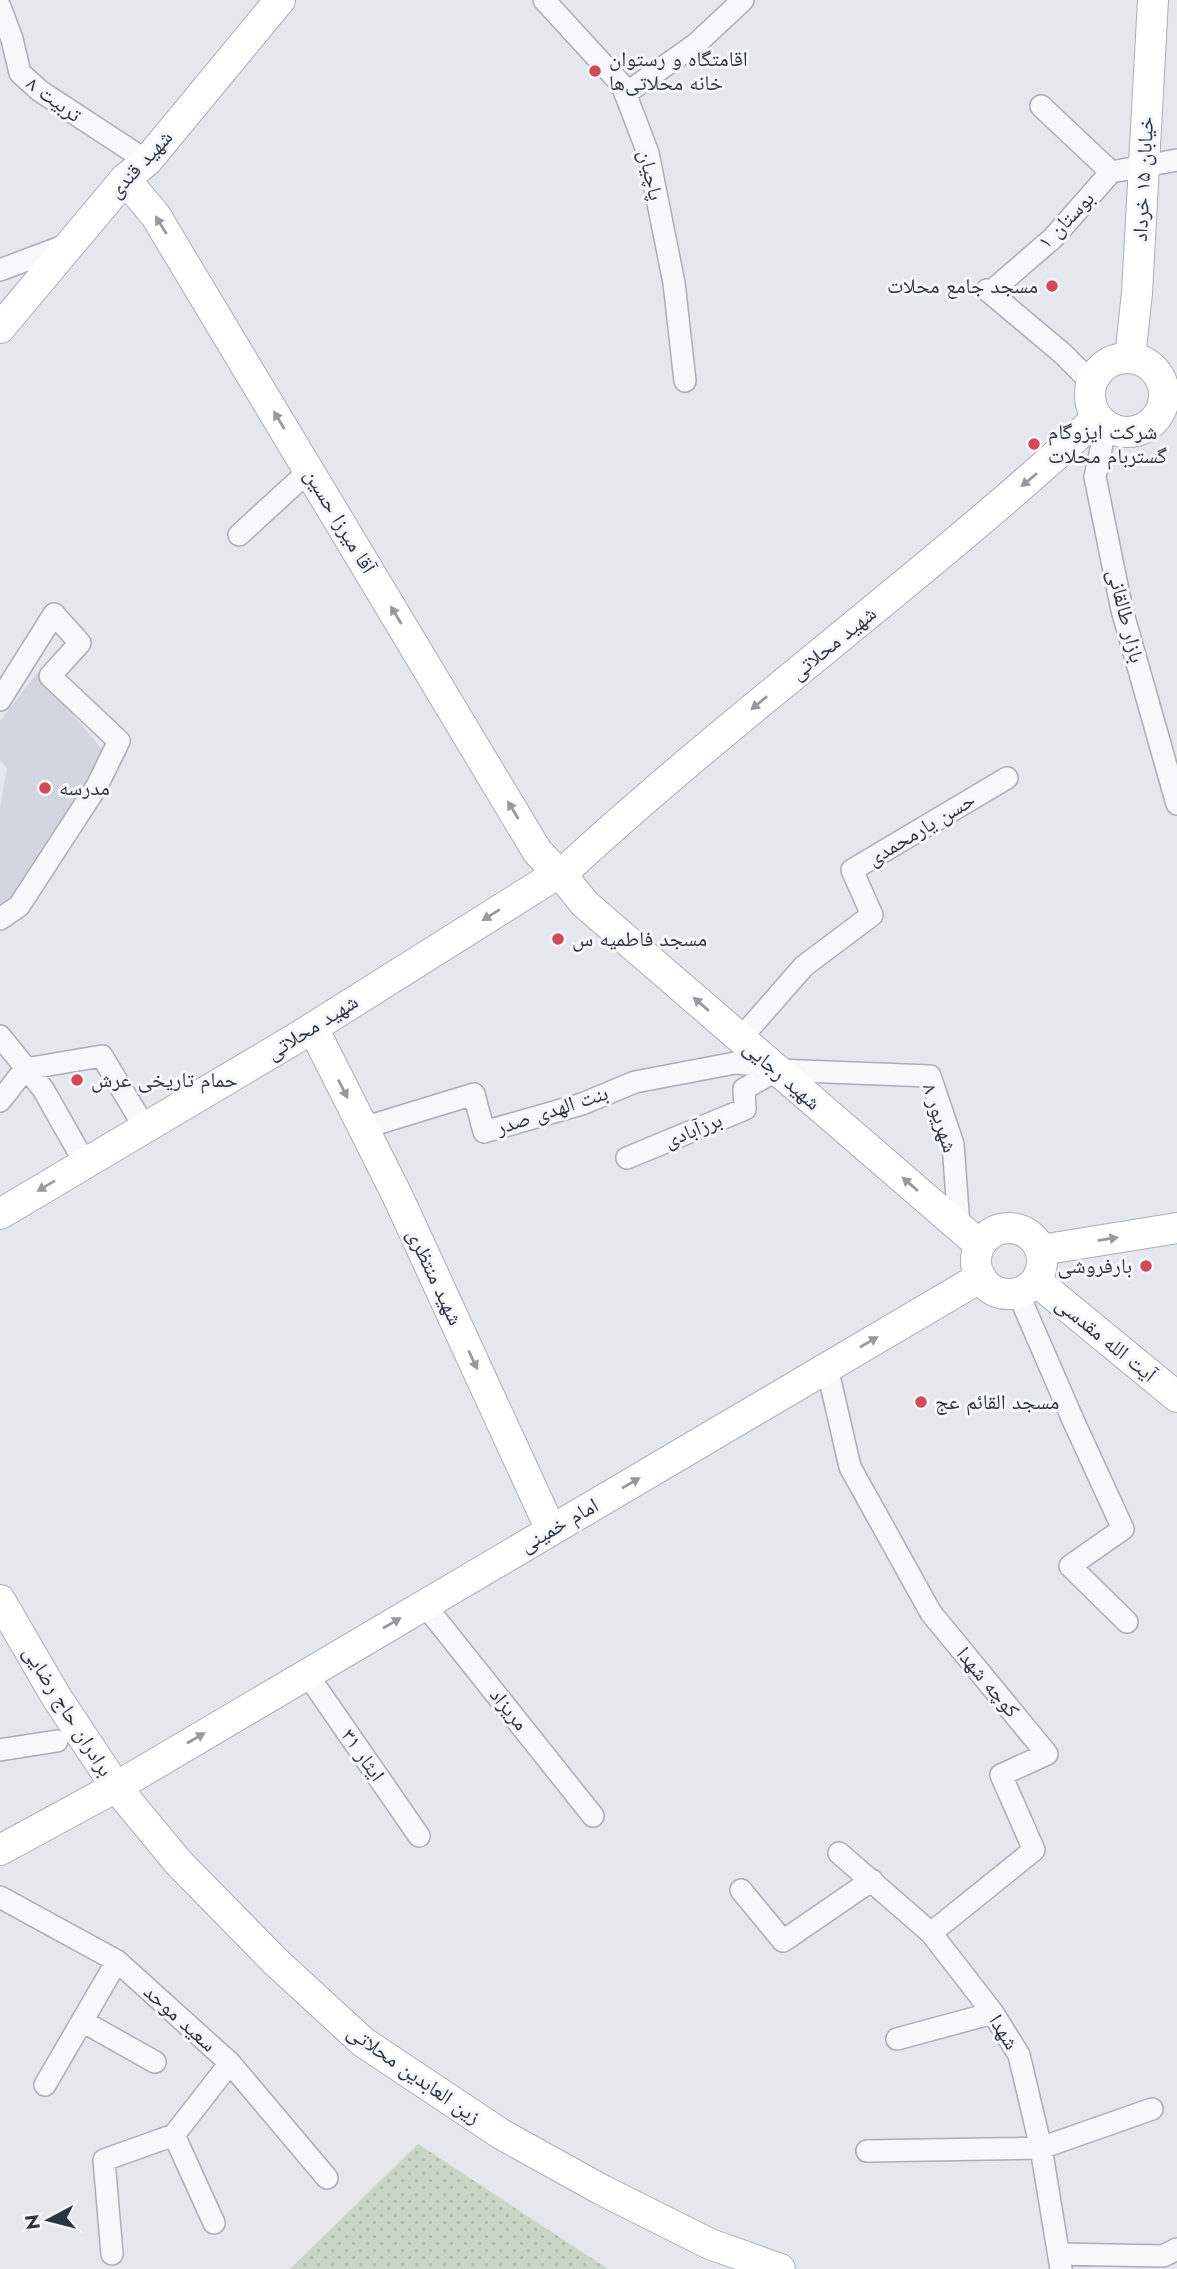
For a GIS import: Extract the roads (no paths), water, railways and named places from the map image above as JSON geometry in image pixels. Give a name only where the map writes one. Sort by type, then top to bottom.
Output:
[{"type":"main road","name":"شهید قندی","points":[[0,328],[280,0]]},
{"type":"main road","name":"خیابان ۱۵ خرداد","points":[[1130,358],[1137,293],[1153,0]]},
{"type":"main road","name":"آقا میرزا حسین","points":[[136,170],[156,216],[537,851],[564,880]]},
{"type":"main road","points":[[1130,358],[1141,360],[1158,375],[1169,412],[1138,431],[1127,433],[1102,422],[1091,407],[1090,395],[1091,383],[1097,372],[1118,359],[1130,358]]},
{"type":"main road","name":"شهید محلاتی","points":[[0,1213],[564,880],[646,796],[1102,422]]},
{"type":"main road","name":"شهید رجایی","points":[[564,880],[969,1236]]},
{"type":"main road","name":"شهید منتظری","points":[[313,1028],[397,1195],[551,1530]]},
{"type":"main road","points":[[1007,1227],[1027,1233],[1041,1250],[1041,1271],[1027,1287],[1007,1294],[996,1292],[987,1286],[981,1277],[969,1236],[1007,1227]]},
{"type":"main road","points":[[1041,1250],[1177,1228]]},
{"type":"main road","name":"امام خمینی","points":[[0,1850],[127,1780],[981,1277]]},
{"type":"main road","name":"آیت الله مقدسی","points":[[1027,1287],[1177,1397]]},
{"type":"main road","name":"برادران حاج رضایی","points":[[0,1600],[57,1698],[127,1780]]},
{"type":"main road","name":"زین العابدین محلاتی","points":[[127,1780],[178,1862],[275,1961],[363,2042],[501,2134],[602,2190],[710,2244],[780,2269]]},
{"type":"street","name":"پاچیان","points":[[544,0],[622,85],[648,153],[674,283],[685,381]]},
{"type":"street","points":[[625,94],[696,44],[743,0]]},
{"type":"street","name":"تربیت ۸","points":[[0,7],[20,73],[136,170]]},
{"type":"street","points":[[1041,106],[1111,172]]},
{"type":"street","name":"بوستان ۱","points":[[1091,383],[1062,353],[990,289],[1053,238],[1111,172],[1177,160]]},
{"type":"street","points":[[0,270],[69,244]]},
{"type":"street","name":"بازار طالقانی","points":[[1102,422],[1095,477],[1122,610],[1177,804]]},
{"type":"street","points":[[239,535],[310,470]]},
{"type":"street","points":[[0,700],[54,614],[80,643],[50,676],[119,741],[97,786],[19,906],[0,919]]},
{"type":"street","name":"حسن یارمحمدی","points":[[741,1038],[804,966],[872,915],[852,870],[1007,778]]},
{"type":"street","points":[[0,1036],[43,1089],[85,1163]]},
{"type":"street","points":[[0,1101],[25,1069],[102,1056],[145,1128]]},
{"type":"street","name":"بنت الهدی صدر","points":[[363,1128],[474,1094],[484,1132],[582,1104],[635,1082],[735,1063],[775,1068]]},
{"type":"street","name":"برزآبادی","points":[[627,1158],[745,1109],[744,1089],[775,1068]]},
{"type":"street","name":"۸ شهریور","points":[[775,1068],[930,1076],[953,1144],[969,1236]]},
{"type":"street","points":[[1027,1287],[1073,1420],[1123,1529],[1070,1566],[1127,1622]]},
{"type":"street","name":"کوچه شهدا","points":[[827,1367],[850,1467],[933,1616],[1047,1754],[1001,1775],[1034,1850],[931,1933]]},
{"type":"street","name":"مریزاد","points":[[424,1604],[593,1816]]},
{"type":"street","name":"ایثار ۳۱","points":[[307,1674],[419,1836]]},
{"type":"street","points":[[0,1750],[57,1741]]},
{"type":"street","name":"شهدا","points":[[839,1853],[931,1933],[993,2013],[1019,2055],[1041,2148],[1060,2262]]},
{"type":"street","points":[[741,1890],[783,1941],[872,1880]]},
{"type":"street","name":"سعید موحد","points":[[0,1897],[117,1961],[230,2063],[327,2178]]},
{"type":"street","points":[[46,2085],[117,1961]]},
{"type":"street","points":[[897,2039],[993,2013]]},
{"type":"street","points":[[82,2021],[155,2062]]},
{"type":"street","points":[[112,2254],[103,2160],[174,2135],[230,2063]]},
{"type":"street","points":[[867,2151],[1041,2148],[1152,2109]]},
{"type":"street","points":[[174,2135],[214,2223]]},
{"type":"street","points":[[1060,2262],[1163,2256],[1177,2249]]},
{"type":"place","name":"اقامتگاه و رستوان خانه محلاتی‌ها","points":[[595,71]]},
{"type":"place","name":"مسجد جامع محلات","points":[[1052,286]]},
{"type":"place","name":"شرکت ایزوگام گستربام محلات","points":[[1034,444]]},
{"type":"place","name":"مدرسه","points":[[45,788]]},
{"type":"place","name":"مسجد فاطمیه س","points":[[558,939]]},
{"type":"place","name":"حمام تاریخی عرش","points":[[77,1080]]},
{"type":"place","name":"بارفروشی","points":[[1146,1266]]},
{"type":"place","name":"مسجد القائم عج","points":[[921,1402]]}]
